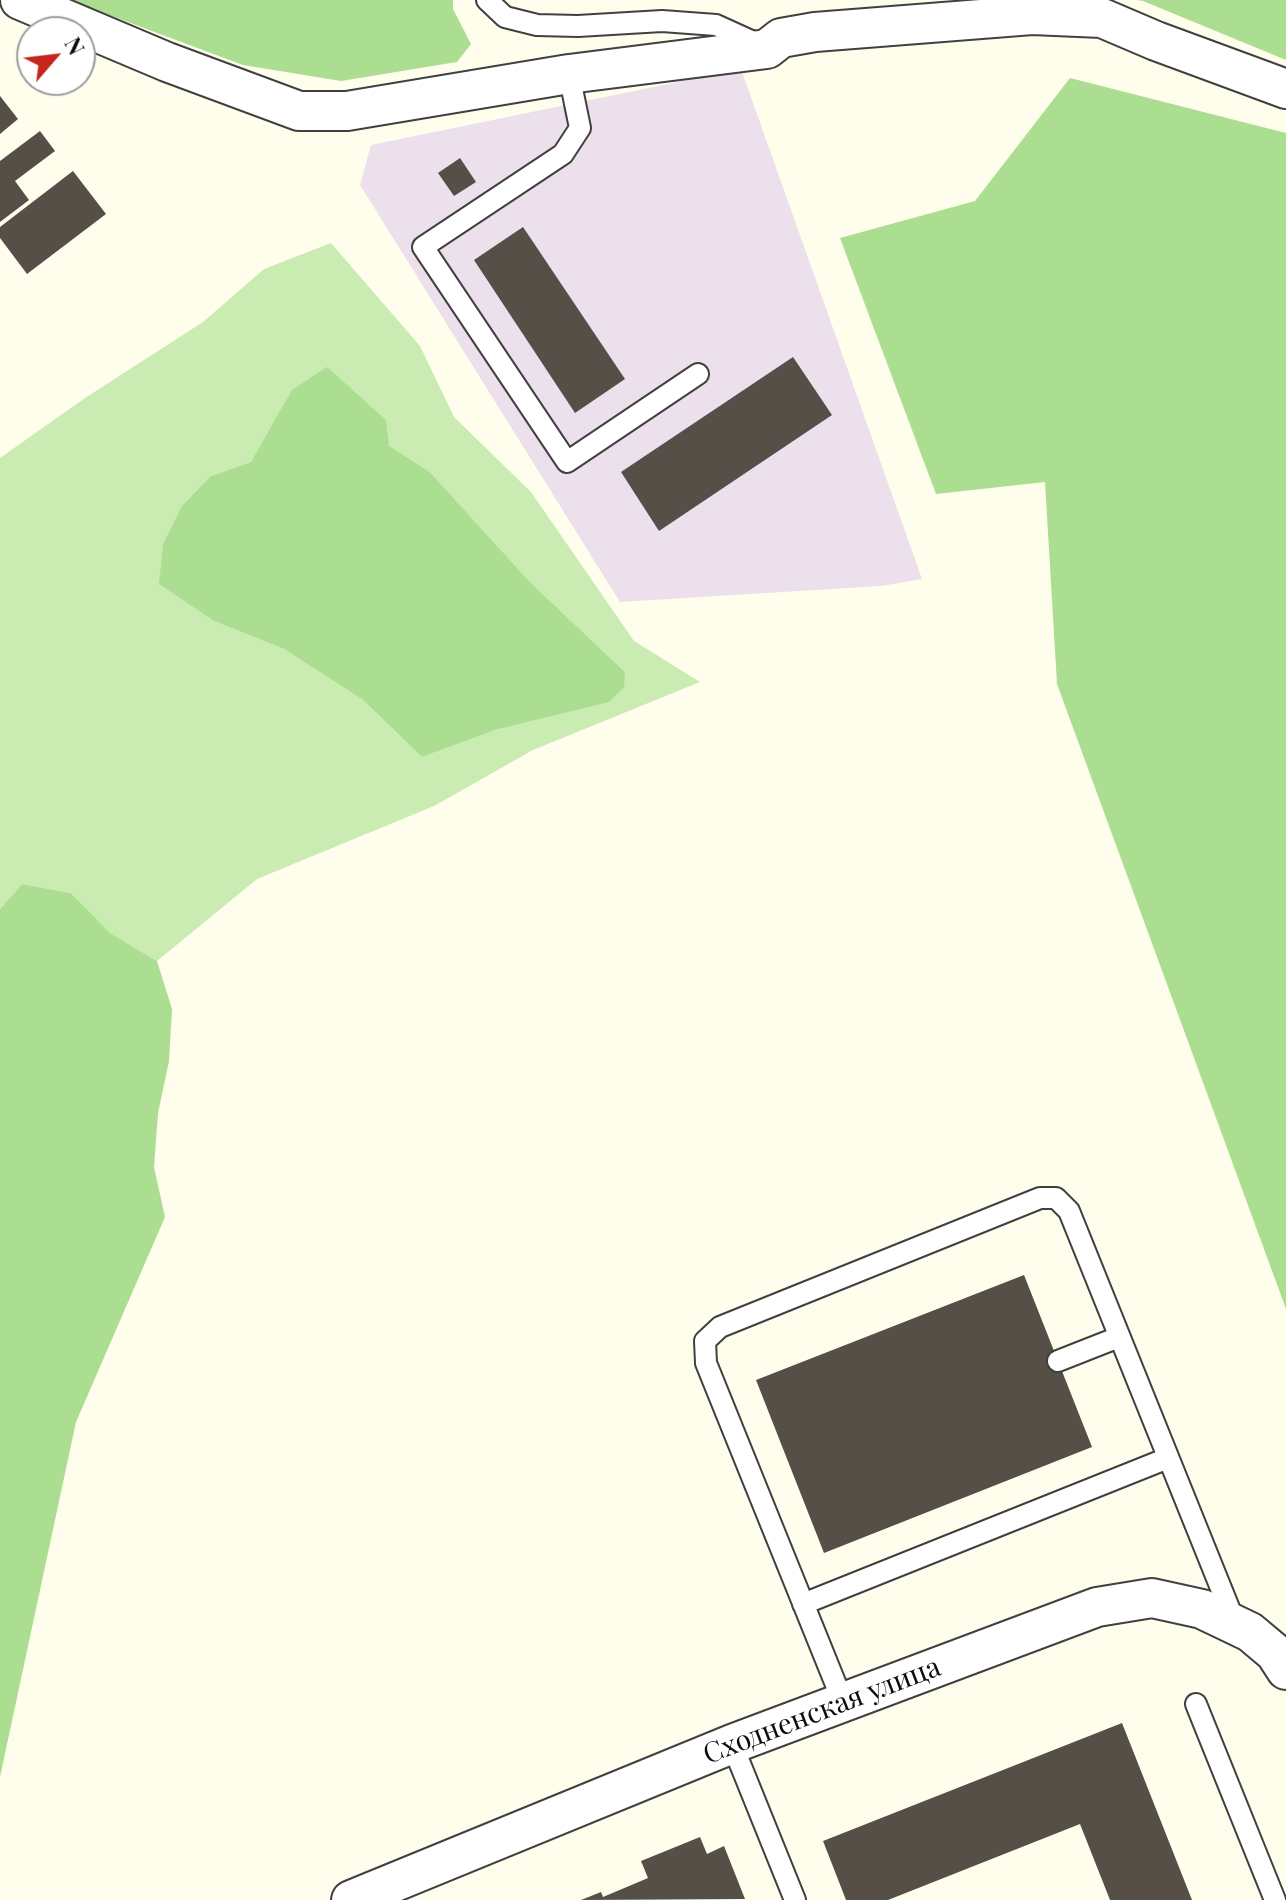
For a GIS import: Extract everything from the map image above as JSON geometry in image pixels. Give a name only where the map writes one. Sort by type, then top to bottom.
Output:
[{"type":"street","points":[[20,0],[167,62],[299,111],[347,111],[569,74],[767,49],[781,38],[815,32],[1032,15],[1102,18],[1170,47],[1286,89]]},
{"type":"street","name":"Сходненская улица","points":[[351,1900],[732,1744],[1097,1607],[1152,1598],[1202,1609],[1250,1632],[1275,1653],[1286,1670]]},
{"type":"lane","points":[[487,0],[505,17],[537,25],[662,21],[716,25],[767,49]]},
{"type":"lane","points":[[569,74],[580,128],[563,154],[423,247],[567,462],[698,374]]},
{"type":"lane","points":[[843,1702],[706,1363],[705,1341],[720,1327],[1040,1198],[1056,1198],[1069,1211],[1236,1625]]},
{"type":"lane","points":[[1058,1361],[1119,1337]]},
{"type":"lane","points":[[803,1604],[1168,1458]]},
{"type":"lane","points":[[1196,1704],[1275,1900]]},
{"type":"lane","points":[[732,1744],[795,1900]]},
{"type":"shaded area","points":[[741,69],[922,579],[881,586],[620,602],[360,185],[371,145]]},
{"type":"green space","points":[[69,0],[453,0],[453,9],[471,44],[457,62],[341,81],[243,65]]},
{"type":"green space","points":[[1137,0],[1286,0],[1286,60],[1143,1]]},
{"type":"green space","points":[[1070,78],[1286,133],[1286,1309],[1057,684],[1045,482],[936,494],[840,238],[975,201]]},
{"type":"green space","points":[[331,243],[420,346],[454,417],[531,492],[634,641],[700,682],[533,750],[434,806],[257,879],[157,961],[110,933],[71,893],[22,884],[0,909],[0,458],[85,398],[203,322],[264,269]],"holes":[[[388,446],[430,472],[530,582],[625,672],[498,729],[422,757],[363,700],[284,649],[214,621],[211,476],[251,462]]]},
{"type":"green space","points":[[327,367],[386,420],[389,446],[430,472],[530,582],[625,672],[624,687],[609,702],[498,729],[422,757],[363,700],[284,649],[214,621],[159,584],[163,544],[182,506],[211,476],[251,462],[292,390]]},
{"type":"green space","points":[[22,884],[71,893],[110,933],[157,961],[172,1009],[169,1061],[158,1113],[154,1167],[165,1217],[76,1422],[0,1777],[0,909]]},
{"type":"building","points":[[0,96],[18,119],[0,134]]},
{"type":"building","points":[[40,131],[55,151],[15,181],[29,200],[0,222],[0,161]]},
{"type":"building","points":[[460,158],[476,182],[454,196],[438,173]]},
{"type":"building","points":[[73,171],[106,214],[27,274],[0,238],[0,227]]},
{"type":"building","points":[[523,227],[625,379],[575,413],[474,260]]},
{"type":"building","points":[[793,357],[832,415],[659,531],[621,472]]},
{"type":"building","points":[[1024,1275],[1092,1447],[824,1553],[756,1380]]},
{"type":"building","points":[[1122,1723],[1192,1900],[1110,1900],[1080,1824],[888,1900],[846,1900],[823,1841]]},
{"type":"building","points":[[700,1837],[707,1854],[724,1846],[745,1899],[581,1900],[601,1892],[603,1897],[648,1878],[641,1861]]}]
